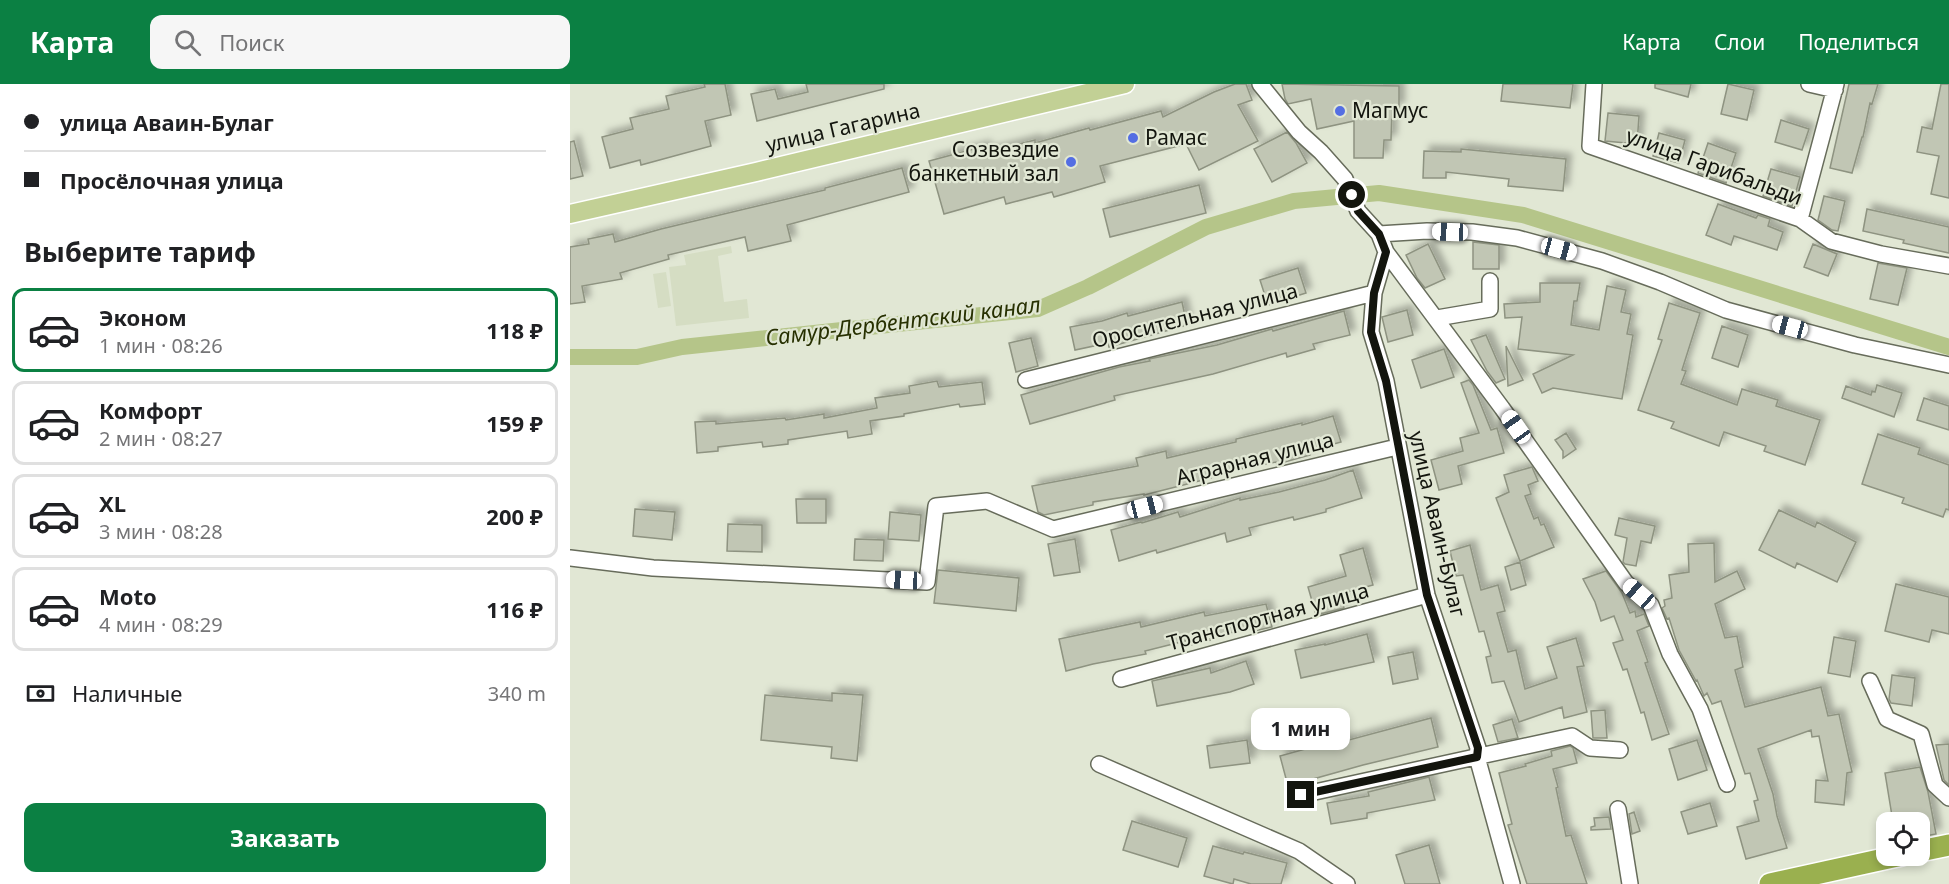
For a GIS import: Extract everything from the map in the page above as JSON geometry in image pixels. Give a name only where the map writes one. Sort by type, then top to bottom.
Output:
[{"type":"highway","points":[[1930,849],[1949,845]]},
{"type":"highway","points":[[1770,884],[1876,861]]},
{"type":"main road","name":"улица Гагарина","points":[[570,214],[1125,84]]},
{"type":"street","points":[[1260,84],[1299,132],[1345,179],[1358,211],[1379,234],[1386,252],[1437,318],[1626,583],[1651,605],[1670,654],[1700,709],[1727,784]]},
{"type":"street","name":"улица Гарибальди","points":[[1594,84],[1590,146],[1800,219],[1831,241],[1881,254],[1949,266]]},
{"type":"street","points":[[1800,219],[1835,87],[1809,84]]},
{"type":"street","points":[[1379,234],[1427,231],[1472,232],[1517,238],[1602,261],[1726,310],[1855,345],[1949,365]]},
{"type":"street","name":"улица Аваин-Булаг","points":[[1386,252],[1374,293],[1371,332],[1386,381],[1427,595],[1478,748],[1477,757],[1512,884]]},
{"type":"street","points":[[1437,318],[1490,309],[1490,280]]},
{"type":"street","name":"Оросительная улица","points":[[1026,380],[1374,293]]},
{"type":"street","name":"Аграрная улица","points":[[570,558],[653,568],[927,582],[936,506],[987,501],[1053,529],[1397,447]]},
{"type":"street","name":"Транспортная улица","points":[[1121,679],[1427,595]]},
{"type":"street","points":[[1870,681],[1887,719],[1921,734],[1935,785],[1949,798]]},
{"type":"street","points":[[1301,795],[1572,736],[1590,748],[1620,750]]},
{"type":"street","points":[[1099,764],[1299,851],[1347,884]]},
{"type":"street","points":[[1618,809],[1630,884]]},
{"type":"shaded area","points":[[731,246],[732,253],[718,256],[724,302],[747,299],[749,318],[676,326],[669,267],[686,265],[684,255]]},
{"type":"shaded area","points":[[666,272],[671,306],[658,308],[653,274]]},
{"type":"building","points":[[704,84],[725,84],[731,115],[705,121],[711,146],[641,165],[640,160],[610,168],[602,137],[633,129],[630,118],[669,109],[666,96],[705,87]]},
{"type":"building","points":[[806,84],[884,84],[884,89],[757,121],[751,94],[775,89],[778,99],[808,92]]},
{"type":"building","points":[[1235,84],[1246,84],[1252,100],[1238,105],[1258,141],[1199,170],[1186,144],[1100,166],[1105,182],[1054,197],[1052,192],[1006,204],[1004,197],[944,214],[929,161],[985,146],[987,152],[1035,140],[1035,143],[1161,111],[1163,117]]},
{"type":"building","points":[[1282,84],[1399,86],[1399,108],[1392,108],[1391,140],[1384,140],[1383,158],[1354,158],[1354,121],[1317,129],[1311,99],[1288,104]]},
{"type":"building","points":[[1503,84],[1573,84],[1570,108],[1501,101]]},
{"type":"building","points":[[1655,84],[1691,84],[1688,97],[1655,88]]},
{"type":"building","points":[[1728,84],[1754,90],[1747,120],[1721,114]]},
{"type":"building","points":[[1849,84],[1878,84],[1872,104],[1870,103],[1852,173],[1830,168]]},
{"type":"building","points":[[1941,84],[1949,84],[1949,198],[1931,194],[1939,156],[1917,152],[1922,127],[1932,129]]},
{"type":"building","points":[[1608,113],[1639,116],[1637,144],[1605,141]]},
{"type":"building","points":[[1781,120],[1809,129],[1802,150],[1775,142]]},
{"type":"building","points":[[1287,132],[1307,163],[1272,182],[1254,149]]},
{"type":"building","points":[[1659,133],[1685,140],[1679,163],[1653,156]]},
{"type":"building","points":[[574,141],[583,176],[570,179],[570,142]]},
{"type":"building","points":[[1708,143],[1736,153],[1726,183],[1698,173]]},
{"type":"building","points":[[1461,149],[1566,159],[1563,191],[1508,186],[1509,179],[1446,172],[1446,178],[1423,178],[1424,151],[1461,152]]},
{"type":"building","points":[[902,168],[909,192],[787,225],[791,241],[748,251],[745,237],[668,255],[669,259],[620,273],[622,279],[582,286],[585,302],[570,304],[570,247],[589,244],[588,239],[613,234],[615,242],[825,190],[825,188]]},
{"type":"building","points":[[1771,169],[1800,177],[1792,206],[1763,196]]},
{"type":"building","points":[[1199,185],[1206,213],[1110,237],[1103,209]]},
{"type":"building","points":[[1824,196],[1845,201],[1838,231],[1832,230],[1818,220]]},
{"type":"building","points":[[1718,204],[1756,218],[1758,215],[1770,219],[1768,226],[1783,232],[1777,250],[1734,236],[1731,245],[1706,235]]},
{"type":"building","points":[[1867,209],[1949,227],[1949,253],[1863,231]]},
{"type":"building","points":[[1473,242],[1499,245],[1499,269],[1473,269]]},
{"type":"building","points":[[1428,244],[1445,279],[1425,288],[1417,278],[1406,255]]},
{"type":"building","points":[[1813,244],[1837,254],[1828,276],[1804,267]]},
{"type":"building","points":[[1878,263],[1907,268],[1898,305],[1870,299]]},
{"type":"building","points":[[1298,268],[1306,293],[1268,305],[1260,280]]},
{"type":"building","points":[[1540,283],[1580,283],[1577,301],[1574,301],[1571,325],[1599,330],[1607,286],[1626,290],[1621,312],[1631,314],[1627,334],[1633,335],[1622,399],[1553,388],[1542,393],[1533,374],[1573,355],[1518,349],[1522,317],[1505,318],[1504,304],[1540,302]]},
{"type":"building","points":[[1182,302],[1187,325],[1109,347],[1108,343],[1075,350],[1070,327],[1102,321],[1127,313],[1128,316]]},
{"type":"building","points":[[1669,303],[1700,313],[1682,370],[1686,371],[1681,384],[1737,405],[1742,389],[1778,400],[1776,406],[1820,420],[1805,465],[1764,451],[1766,446],[1724,432],[1719,446],[1671,428],[1674,422],[1638,410],[1662,340],[1658,339]]},
{"type":"building","points":[[1407,310],[1413,335],[1388,342],[1382,317]]},
{"type":"building","points":[[1344,311],[1350,335],[1313,344],[1315,349],[1287,357],[1286,353],[1213,374],[1114,396],[1115,400],[1030,424],[1021,395],[1119,367],[1150,361],[1149,359],[1217,345]]},
{"type":"building","points":[[1722,326],[1748,335],[1738,367],[1712,358]]},
{"type":"building","points":[[1486,335],[1505,379],[1496,383],[1471,340]]},
{"type":"building","points":[[1031,338],[1038,366],[1016,372],[1009,343]]},
{"type":"building","points":[[1506,346],[1523,380],[1508,386]]},
{"type":"building","points":[[1444,349],[1454,377],[1421,388],[1412,360]]},
{"type":"building","points":[[1469,380],[1491,430],[1497,428],[1504,453],[1458,466],[1462,484],[1439,490],[1431,460],[1463,451],[1460,438],[1479,433],[1461,383]]},
{"type":"building","points":[[937,381],[939,387],[982,382],[985,404],[960,407],[959,404],[870,421],[872,434],[848,438],[847,431],[788,440],[788,444],[763,447],[762,442],[718,447],[718,451],[697,453],[695,422],[716,421],[716,424],[785,418],[786,420],[824,414],[824,418],[877,408],[875,398],[910,393],[909,386]]},
{"type":"building","points":[[1877,385],[1902,393],[1894,417],[1842,398],[1846,386],[1871,395],[1872,391],[1875,392]]},
{"type":"building","points":[[1924,398],[1949,406],[1949,430],[1917,420]]},
{"type":"building","points":[[1333,416],[1341,442],[1309,451],[1310,455],[1277,464],[1276,462],[1210,475],[1211,478],[1144,495],[1093,502],[1093,505],[1044,515],[1038,512],[1032,486],[1138,466],[1136,458],[1166,451],[1167,458]]},
{"type":"building","points":[[1566,433],[1576,449],[1563,458],[1563,451],[1555,440]]},
{"type":"building","points":[[1878,434],[1920,448],[1918,454],[1949,465],[1949,510],[1946,509],[1943,517],[1902,503],[1904,498],[1862,484]]},
{"type":"building","points":[[1532,467],[1538,481],[1528,485],[1531,494],[1525,496],[1534,519],[1538,517],[1541,525],[1544,524],[1554,547],[1520,561],[1496,498],[1509,492],[1504,475]]},
{"type":"building","points":[[1353,470],[1362,498],[1326,509],[1326,512],[1294,520],[1293,517],[1249,528],[1251,535],[1227,542],[1225,533],[1157,553],[1156,550],[1119,561],[1111,530],[1178,512],[1180,517],[1240,498],[1240,500],[1279,492]]},
{"type":"building","points":[[796,499],[826,499],[826,523],[797,523]]},
{"type":"building","points":[[635,509],[675,512],[672,540],[633,536]]},
{"type":"building","points":[[1779,510],[1815,527],[1817,522],[1856,542],[1837,582],[1797,563],[1795,568],[1759,550]]},
{"type":"building","points":[[890,512],[921,515],[919,541],[888,539]]},
{"type":"building","points":[[1619,518],[1655,526],[1651,543],[1641,541],[1636,566],[1623,562],[1627,538],[1615,535]]},
{"type":"building","points":[[728,524],[762,525],[762,552],[727,551]]},
{"type":"building","points":[[855,539],[884,540],[883,561],[854,560]]},
{"type":"building","points":[[1075,539],[1080,572],[1054,576],[1048,544]]},
{"type":"building","points":[[1714,543],[1715,582],[1737,571],[1745,589],[1715,604],[1725,638],[1737,636],[1743,667],[1735,670],[1745,707],[1821,687],[1828,716],[1839,714],[1852,772],[1847,773],[1844,805],[1815,802],[1816,780],[1828,781],[1819,736],[1812,737],[1811,730],[1758,749],[1787,848],[1746,859],[1737,827],[1759,821],[1754,801],[1758,800],[1750,773],[1745,774],[1721,701],[1712,704],[1707,693],[1704,696],[1679,650],[1669,618],[1667,619],[1662,608],[1665,606],[1664,600],[1672,598],[1669,575],[1689,572],[1688,544]]},
{"type":"building","points":[[1470,545],[1481,590],[1498,585],[1505,611],[1497,613],[1508,652],[1516,650],[1525,689],[1557,678],[1547,647],[1576,638],[1584,666],[1577,667],[1587,712],[1564,718],[1562,707],[1519,722],[1504,681],[1492,683],[1486,657],[1491,656],[1484,631],[1479,632],[1463,575],[1456,576],[1450,551]]},
{"type":"building","points":[[1363,548],[1373,585],[1340,594],[1344,608],[1316,615],[1308,587],[1346,576],[1340,555]]},
{"type":"building","points":[[1520,562],[1526,585],[1511,590],[1505,567]]},
{"type":"building","points":[[938,570],[1019,578],[1016,611],[934,603]]},
{"type":"building","points":[[1606,571],[1622,593],[1630,613],[1635,611],[1636,617],[1644,614],[1649,626],[1637,631],[1648,662],[1645,663],[1669,734],[1652,740],[1627,669],[1623,670],[1613,643],[1623,640],[1614,616],[1601,621],[1595,602],[1583,579]]},
{"type":"building","points":[[1896,584],[1949,597],[1949,634],[1932,630],[1929,642],[1885,631]]},
{"type":"building","points":[[1266,604],[1272,627],[1254,631],[1254,628],[1210,637],[1211,640],[1190,645],[1189,640],[1145,651],[1146,654],[1066,671],[1059,639],[1140,622],[1141,627],[1204,612],[1205,616]]},
{"type":"building","points":[[1367,634],[1374,662],[1301,678],[1295,650]]},
{"type":"building","points":[[1834,637],[1856,641],[1850,677],[1828,673]]},
{"type":"building","points":[[1413,652],[1418,679],[1393,684],[1388,657]]},
{"type":"building","points":[[1246,661],[1254,684],[1230,692],[1157,706],[1152,681],[1210,668],[1211,673]]},
{"type":"building","points":[[1892,675],[1915,678],[1912,706],[1891,703],[1889,699]]},
{"type":"building","points":[[832,693],[863,695],[857,761],[831,758],[832,747],[761,740],[765,695],[832,701]]},
{"type":"building","points":[[1605,710],[1607,738],[1593,738],[1591,711]]},
{"type":"building","points":[[1431,718],[1438,747],[1288,786],[1280,756]]},
{"type":"building","points":[[1512,719],[1518,738],[1498,742],[1493,725]]},
{"type":"building","points":[[1247,740],[1250,763],[1210,768],[1207,746]]},
{"type":"building","points":[[1697,740],[1707,770],[1678,780],[1669,749]]},
{"type":"building","points":[[1949,744],[1949,785],[1944,780],[1936,745]]},
{"type":"building","points":[[1570,746],[1573,748],[1577,763],[1553,769],[1566,836],[1571,835],[1587,884],[1527,884],[1508,825],[1512,824],[1499,773],[1526,766],[1525,764],[1552,756],[1551,751]]},
{"type":"building","points":[[1920,767],[1928,792],[1936,834],[1930,835],[1930,812],[1891,812],[1885,773]]},
{"type":"building","points":[[1429,777],[1435,800],[1367,813],[1367,818],[1331,824],[1327,803],[1369,796],[1368,792]]},
{"type":"building","points":[[1710,803],[1717,826],[1688,834],[1681,812]]},
{"type":"building","points":[[1634,812],[1640,831],[1632,834],[1629,814]]},
{"type":"building","points":[[1609,817],[1611,829],[1591,830],[1591,827],[1595,826],[1594,818]]},
{"type":"building","points":[[1132,821],[1187,838],[1178,867],[1123,850]]},
{"type":"building","points":[[1429,845],[1440,884],[1405,884],[1396,855]]},
{"type":"building","points":[[1213,846],[1287,863],[1281,884],[1251,884],[1234,879],[1233,884],[1204,876]]},
{"type":"waterway","name":"Самур-Дербентский канал","points":[[570,357],[637,357],[682,347],[1038,309],[1088,287],[1206,227],[1294,201],[1379,193],[1523,215],[1949,347]]},
{"type":"place","name":"Магмус","points":[[1340,111]]},
{"type":"place","name":"Рамас","points":[[1133,138]]},
{"type":"place","name":"Созвездие банкетный зал","points":[[1071,162]]},
{"type":"route","points":[[1301,795],[1477,757],[1478,748],[1427,595],[1386,381],[1371,332],[1374,293],[1386,252],[1379,234],[1358,211],[1352,195]]}]
